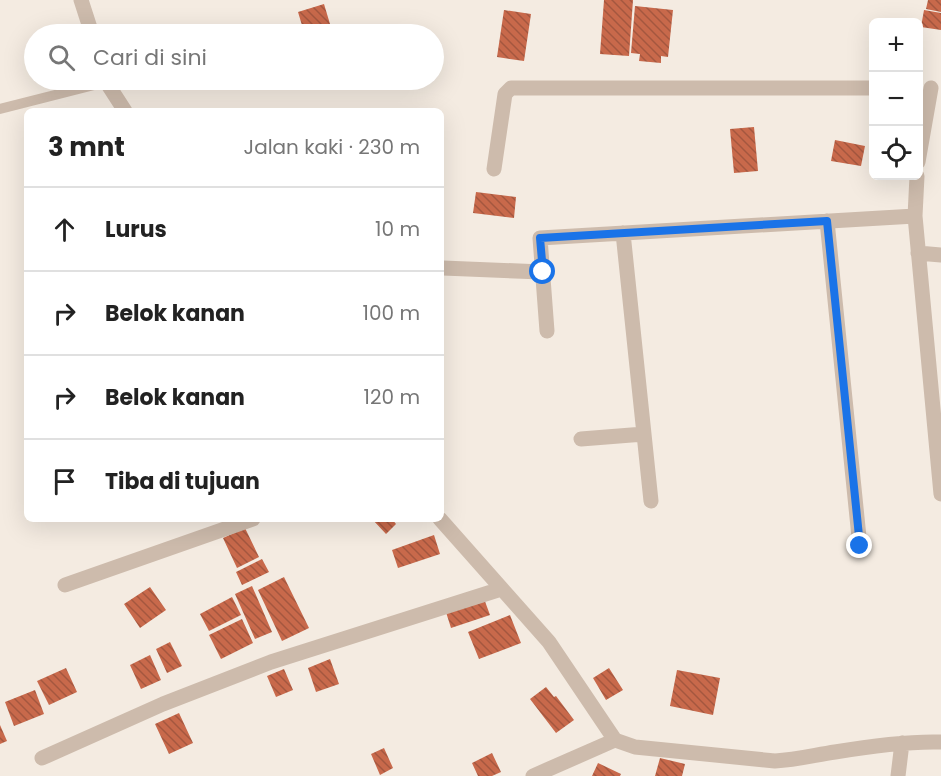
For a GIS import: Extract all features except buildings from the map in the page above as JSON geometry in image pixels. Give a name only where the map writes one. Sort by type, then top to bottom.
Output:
[{"type":"street","points":[[81,0],[89,24]]},
{"type":"street","points":[[494,169],[505,94],[511,88],[869,88]]},
{"type":"street","points":[[923,131],[930,88]]},
{"type":"street","points":[[112,90],[123,108]]},
{"type":"street","points":[[918,180],[915,216],[941,495]]},
{"type":"street","points":[[547,331],[540,238],[915,216]]},
{"type":"street","points":[[827,221],[860,546]]},
{"type":"street","points":[[623,233],[651,501]]},
{"type":"street","points":[[918,253],[941,255]]},
{"type":"street","points":[[444,268],[543,272]]},
{"type":"street","points":[[581,439],[644,434]]},
{"type":"street","points":[[65,585],[244,522]]},
{"type":"street","points":[[443,522],[549,642],[615,740],[635,747],[775,761],[798,760],[834,752],[902,743],[941,742]]},
{"type":"street","points":[[42,758],[163,704],[271,662],[501,589]]},
{"type":"street","points":[[534,776],[615,740]]},
{"type":"street","points":[[898,776],[902,743]]},
{"type":"lane","points":[[0,109],[69,90]]},
{"type":"route","points":[[543,272],[540,238],[827,221],[860,546]]}]
